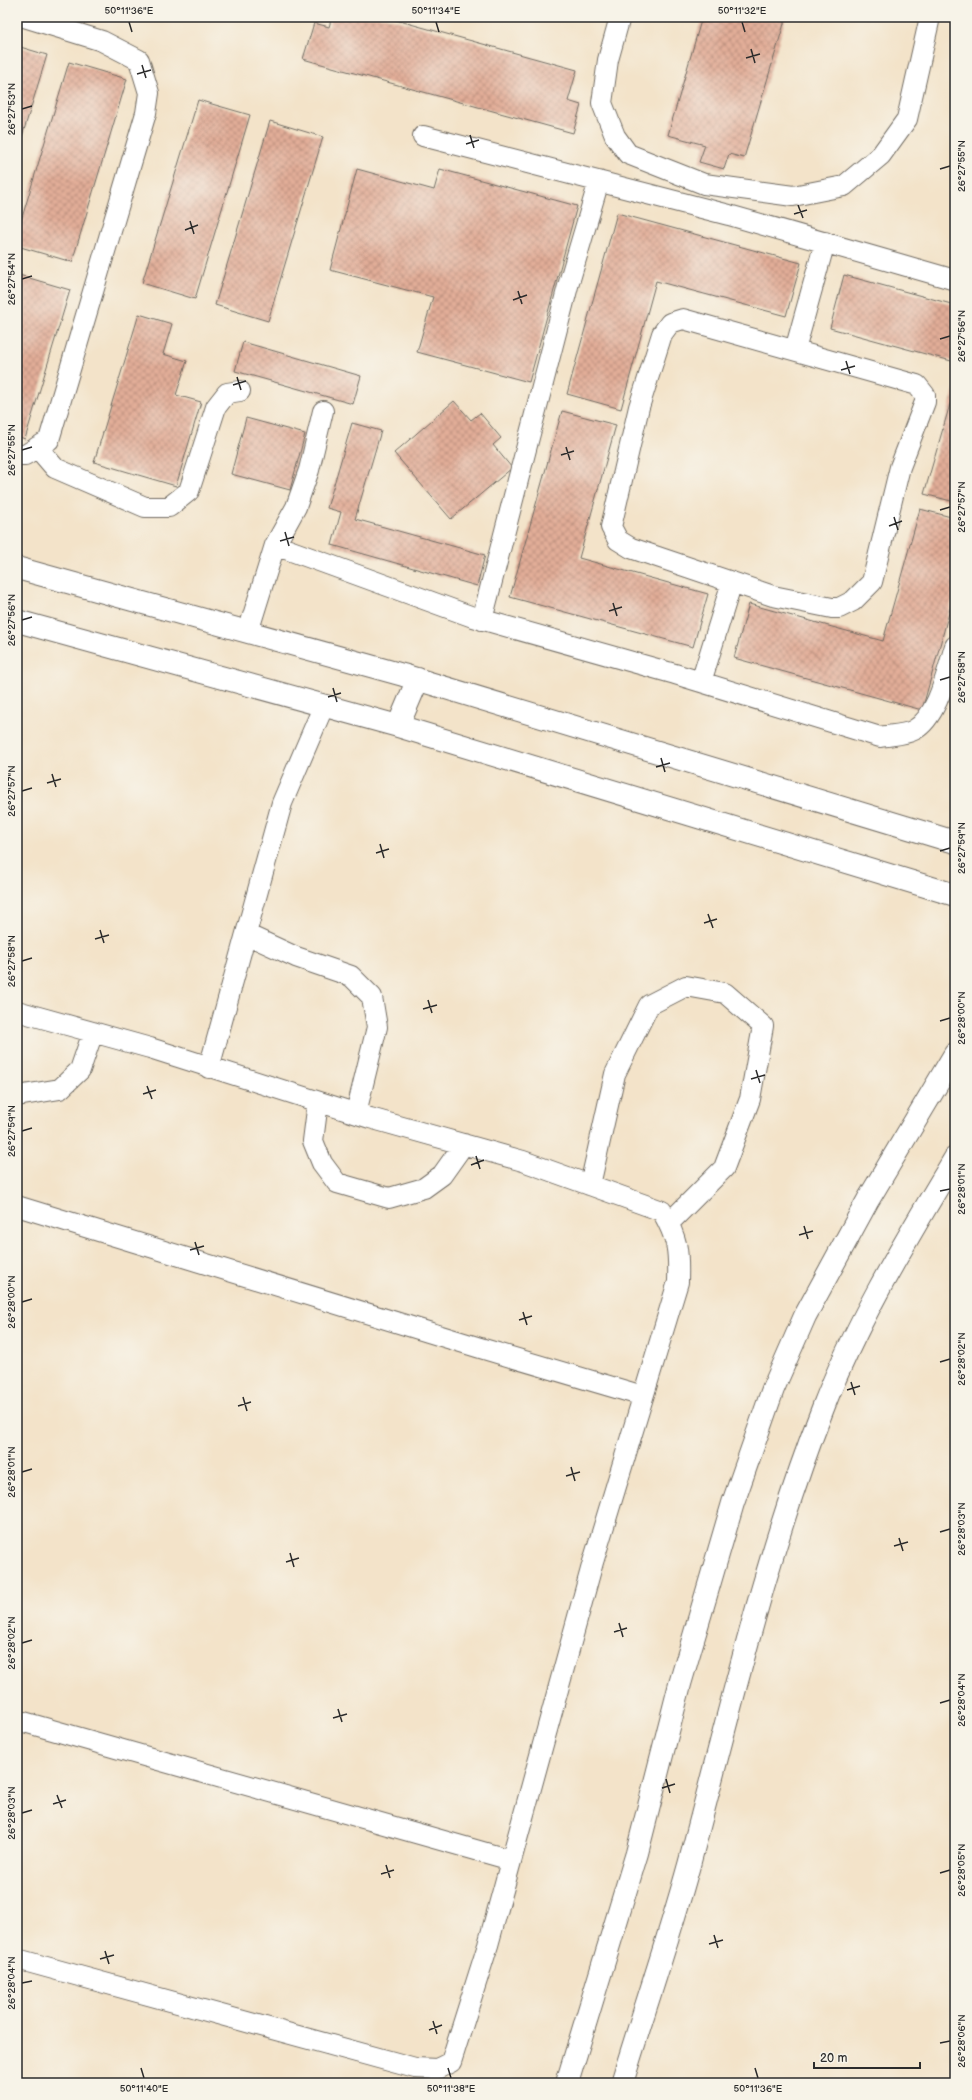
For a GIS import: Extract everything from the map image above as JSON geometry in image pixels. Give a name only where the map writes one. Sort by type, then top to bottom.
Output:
[{"type":"street","points":[[17,568],[418,679],[955,842]]},
{"type":"street","points":[[17,621],[398,726],[955,895]]},
{"type":"street","points":[[398,726],[418,679]]},
{"type":"street","points":[[567,2083],[637,1853],[680,1684],[732,1503],[773,1389],[805,1316],[868,1200],[955,1054]]},
{"type":"street","points":[[622,2083],[688,1867],[731,1697],[783,1519],[823,1408],[852,1339],[955,1158]]},
{"type":"lane","points":[[17,455],[25,454],[49,440],[52,432],[146,113],[149,93],[139,60],[102,41],[24,17]]},
{"type":"lane","points":[[620,17],[608,60],[602,103],[615,136],[628,154],[704,184],[793,196],[844,186],[881,155],[907,118],[930,17]]},
{"type":"lane","points":[[423,136],[599,181],[825,242],[955,280]]},
{"type":"lane","points":[[482,620],[568,286],[599,181]]},
{"type":"lane","points":[[795,350],[825,242]]},
{"type":"lane","points":[[683,320],[795,350],[918,385],[925,395],[925,402],[900,467],[872,582],[853,601],[839,608],[832,608],[774,596],[631,548],[618,540],[611,527],[640,407],[662,334],[670,323],[683,320]]},
{"type":"lane","points":[[37,447],[55,468],[145,507],[169,507],[189,491],[216,407],[227,393],[240,391]]},
{"type":"lane","points":[[248,632],[275,545],[296,507],[309,470],[322,411]]},
{"type":"lane","points":[[275,545],[482,620],[701,682],[880,736],[913,731],[929,716],[939,695],[955,646]]},
{"type":"lane","points":[[701,682],[732,582]]},
{"type":"lane","points":[[209,1068],[282,803],[324,705]]},
{"type":"lane","points":[[246,934],[296,957],[351,976],[372,997],[377,1027],[356,1113]]},
{"type":"lane","points":[[590,1185],[615,1074],[649,1005],[686,986],[725,993],[763,1026],[750,1099],[724,1168],[669,1223]]},
{"type":"lane","points":[[17,1011],[150,1048],[318,1102],[523,1161],[662,1211],[675,1235],[679,1256],[678,1282],[593,1562],[488,1945],[451,2062],[437,2069],[415,2068],[17,1959]]},
{"type":"lane","points":[[17,1096],[60,1089],[80,1070],[93,1032]]},
{"type":"lane","points":[[318,1102],[313,1141],[322,1163],[336,1182],[389,1198],[424,1188],[442,1175],[464,1144]]},
{"type":"lane","points":[[17,1206],[462,1343],[643,1396]]},
{"type":"lane","points":[[17,1720],[511,1860]]},
{"type":"building","points":[[332,17],[385,17],[577,70],[568,101],[581,105],[573,133],[303,59],[314,23],[329,27]]},
{"type":"building","points":[[702,17],[786,17],[744,158],[729,154],[724,169],[699,162],[705,145],[668,135]]},
{"type":"building","points":[[17,46],[47,55],[17,153]]},
{"type":"building","points":[[69,62],[127,79],[72,262],[17,246],[17,234]]},
{"type":"building","points":[[198,100],[250,115],[195,299],[142,283]]},
{"type":"building","points":[[270,121],[323,137],[268,321],[215,305]]},
{"type":"building","points":[[357,169],[434,190],[440,169],[577,206],[529,382],[417,352],[433,297],[330,270]]},
{"type":"building","points":[[617,213],[801,263],[786,316],[656,281],[621,409],[567,394]]},
{"type":"building","points":[[19,275],[70,290],[25,439],[17,436],[17,283]]},
{"type":"building","points":[[844,275],[955,305],[955,362],[830,328]]},
{"type":"building","points":[[139,314],[172,324],[163,354],[187,361],[176,395],[201,402],[176,486],[94,462]]},
{"type":"building","points":[[243,342],[361,376],[353,404],[235,371]]},
{"type":"building","points":[[955,387],[955,502],[924,494]]},
{"type":"building","points":[[454,401],[471,420],[480,413],[501,438],[493,445],[512,468],[451,519],[394,453]]},
{"type":"building","points":[[562,411],[616,425],[579,558],[708,594],[693,647],[510,597]]},
{"type":"building","points":[[246,418],[305,434],[290,490],[231,474]]},
{"type":"building","points":[[352,423],[381,431],[355,519],[485,555],[477,586],[332,545],[341,512],[327,508]]},
{"type":"building","points":[[920,509],[955,518],[955,591],[922,710],[734,658],[749,604],[883,641]]}]
